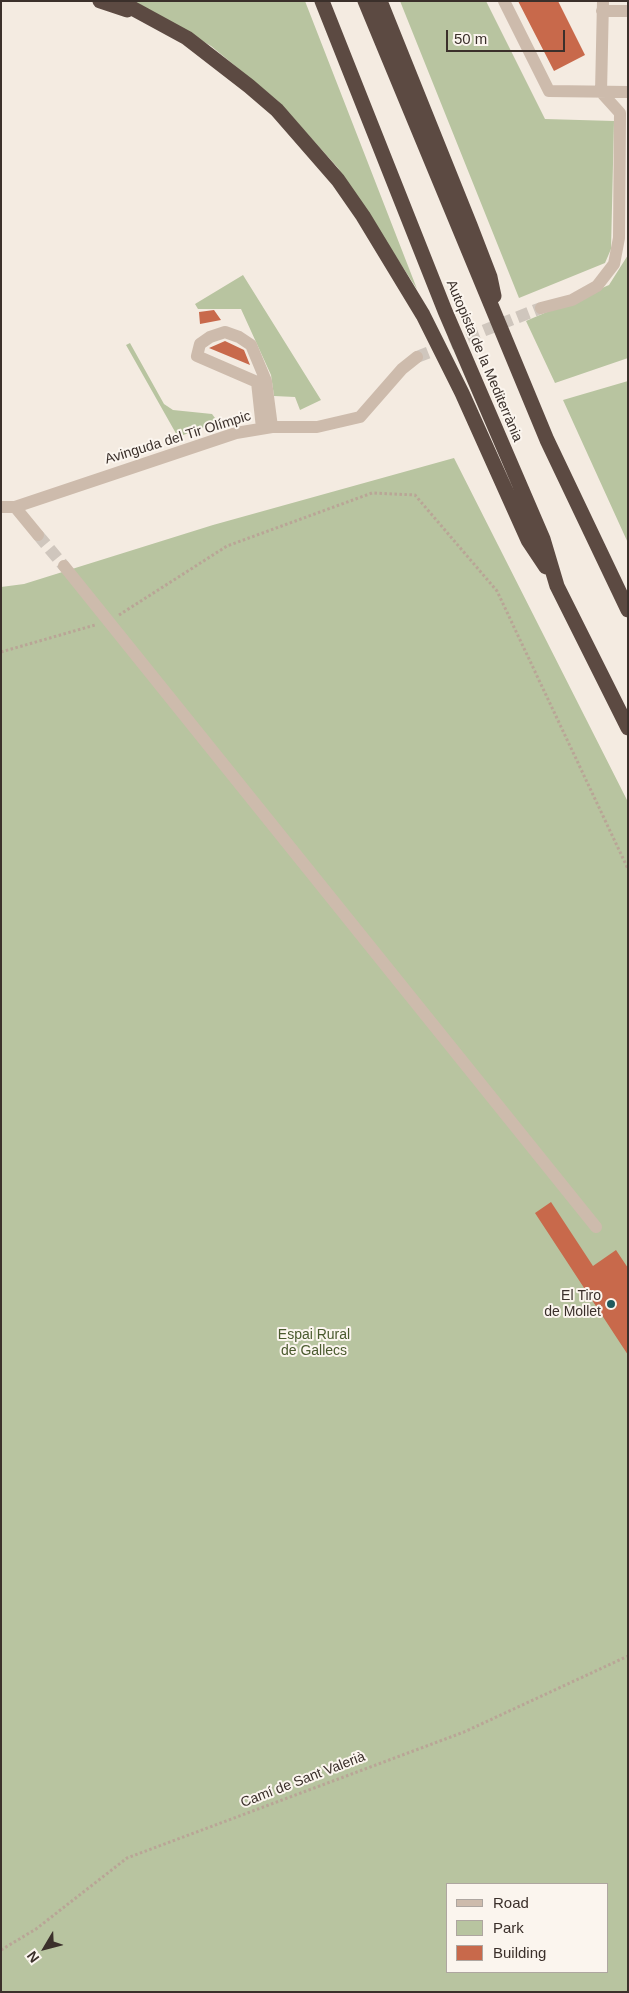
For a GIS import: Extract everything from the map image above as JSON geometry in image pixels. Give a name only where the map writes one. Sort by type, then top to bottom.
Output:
[{"type":"highway","points":[[100,1],[149,16]]},
{"type":"highway","points":[[119,1],[187,38],[250,86],[314,150],[364,216],[395,266],[423,315],[462,393],[500,457]]},
{"type":"highway","name":"Autopista de la Mediterrània","points":[[322,1],[441,302],[477,386],[500,457],[543,539],[557,586],[628,728]]},
{"type":"highway","name":"Autopista de la Mediterrània","points":[[365,1],[547,440],[628,610]]},
{"type":"highway","points":[[380,1],[490,277],[500,330]]},
{"type":"street","points":[[504,1],[549,91],[628,92]]},
{"type":"street","points":[[541,308],[572,300],[597,286],[614,264],[619,238],[620,113],[601,92],[602,6],[628,11]]},
{"type":"street","points":[[225,332],[239,337],[251,345],[266,381],[267,427],[257,382],[197,356],[200,344],[210,336],[225,332]]},
{"type":"street","name":"Avinguda del Tir Olímpic","points":[[1,507],[15,507],[236,434],[267,427],[317,427],[360,417],[402,369],[417,357]]},
{"type":"street","points":[[15,507],[38,535]]},
{"type":"street","points":[[64,566],[596,1227]]},
{"type":"path","points":[[1,652],[110,621],[227,546],[372,493],[415,495],[497,591],[628,869]]},
{"type":"path","name":"Camí de Sant Valerià","points":[[1,1950],[36,1929],[127,1858],[464,1732],[628,1656]]},
{"type":"green space","points":[[134,1],[305,1],[417,289],[338,168],[278,101],[211,46]]},
{"type":"green space","points":[[400,1],[486,1],[545,119],[614,121],[611,249],[605,263],[519,298]]},
{"type":"green space","points":[[628,255],[628,358],[555,383],[526,321],[609,285]]},
{"type":"green space","points":[[243,275],[321,400],[300,410],[295,397],[274,396],[271,375],[241,309],[198,309],[195,304]]},
{"type":"green space","points":[[130,343],[164,404],[173,410],[212,414],[218,422],[178,437],[126,345]]},
{"type":"green space","points":[[628,381],[628,543],[563,400]]},
{"type":"green space","name":"Espai Rural de Gallecs","points":[[454,458],[628,802],[628,1992],[1,1992],[1,587],[24,584],[213,525]]},
{"type":"building","points":[[518,1],[558,1],[585,55],[554,71]]},
{"type":"building","points":[[214,310],[221,320],[200,324],[199,312]]},
{"type":"building","points":[[225,341],[244,350],[250,365],[209,348]]},
{"type":"building","name":"El Tiro de Mollet","points":[[551,1202],[593,1266],[616,1250],[628,1268],[628,1355],[535,1213]]},
{"type":"tunnel","points":[[417,357],[541,308]]},
{"type":"tunnel","points":[[38,535],[64,566]]},
{"type":"place","name":"El Tiro de Mollet","points":[[611,1304]]}]
